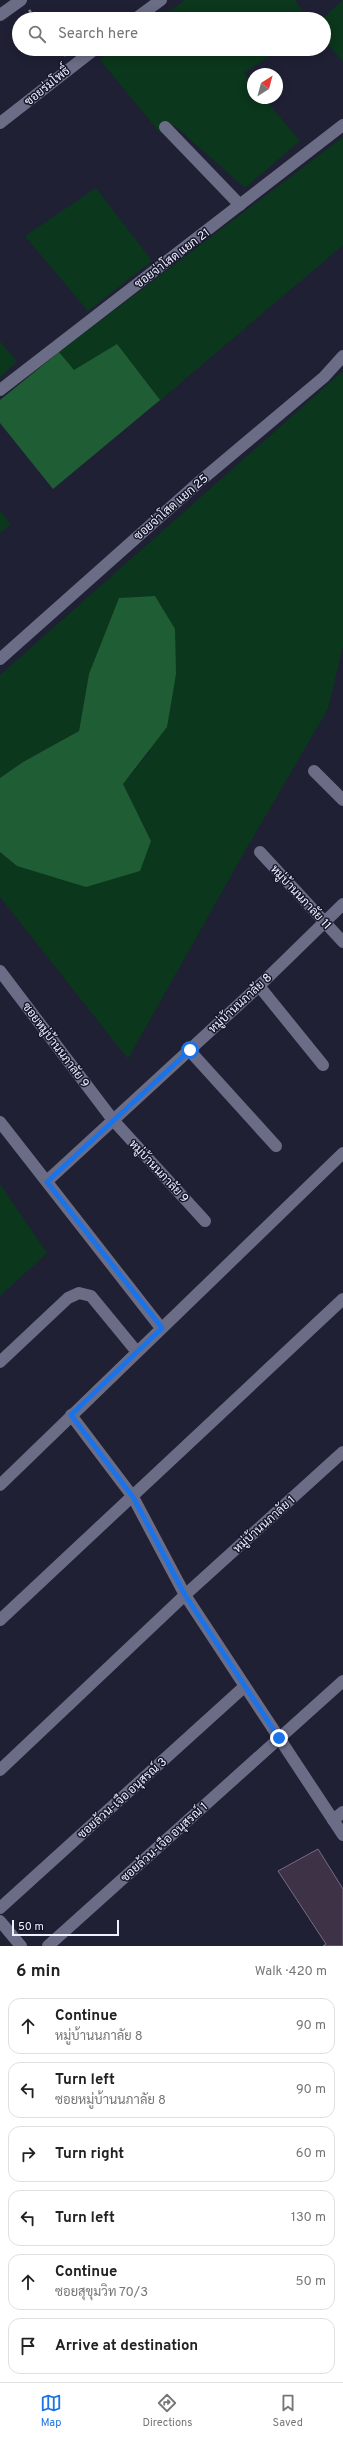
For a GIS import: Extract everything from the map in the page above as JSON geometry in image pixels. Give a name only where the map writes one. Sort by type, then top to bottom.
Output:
[{"type":"street","points":[[0,15],[21,0]]},
{"type":"street","points":[[145,12],[161,0]]},
{"type":"street","name":"ซอยร่มโพธิ์","points":[[0,123],[86,56]]},
{"type":"street","name":"ซอยจ่าโสด แยก 21","points":[[0,390],[343,125]]},
{"type":"street","points":[[165,127],[240,205]]},
{"type":"street","name":"ซอยจ่าโสด แยก 25","points":[[0,659],[199,482],[324,377],[343,356]]},
{"type":"street","points":[[314,771],[343,800]]},
{"type":"street","name":"หมู่บ้านนภาลัย 11","points":[[260,852],[343,942]]},
{"type":"street","name":"หมู่บ้านนภาลัย 8","points":[[47,1182],[259,986],[343,904]]},
{"type":"street","name":"ซอยหมู่บ้านนภาลัย 9","points":[[0,970],[113,1120]]},
{"type":"street","points":[[259,986],[323,1065]]},
{"type":"street","points":[[190,1050],[276,1146]]},
{"type":"street","name":"หมู่บ้านนภาลัย 9","points":[[113,1120],[205,1221]]},
{"type":"street","points":[[0,1122],[162,1328]]},
{"type":"street","points":[[0,1485],[343,1154]]},
{"type":"street","points":[[0,1362],[68,1298],[79,1293],[91,1296],[137,1352]]},
{"type":"street","points":[[0,1620],[343,1299]]},
{"type":"street","points":[[71,1415],[133,1497],[185,1595],[244,1687],[343,1835]]},
{"type":"street","name":"หมู่บ้านนภาลัย 1","points":[[0,1770],[185,1595],[343,1452]]},
{"type":"street","name":"ซอยล้วน-เจือ อนุสรณ์ 1","points":[[48,1946],[343,1681]]},
{"type":"street","name":"ซอยล้วน-เจือ อนุสรณ์ 3","points":[[0,1908],[244,1687]]},
{"type":"street","points":[[333,1820],[343,1812]]},
{"type":"street","points":[[0,1921],[21,1946]]},
{"type":"green space","points":[[185,0],[295,0],[303,12],[168,12]]},
{"type":"green space","points":[[343,0],[343,62],[331,47],[331,12],[330,12]]},
{"type":"green space","points":[[105,56],[270,56],[252,68],[247,68],[247,71],[244,73],[247,77],[247,104],[269,104],[300,141],[245,188],[174,125],[161,134],[100,60]]},
{"type":"green space","points":[[343,137],[343,245],[156,404],[74,370],[59,352]]},
{"type":"green space","points":[[96,188],[152,261],[88,311],[25,236]]},
{"type":"green space","points":[[0,341],[17,362],[0,377]]},
{"type":"green space","points":[[117,344],[160,400],[53,489],[0,423],[0,400],[59,352],[74,370]]},
{"type":"green space","points":[[343,371],[343,646],[328,709],[241,858],[128,1059],[0,897],[0,852],[17,866],[151,841],[123,784],[150,751],[89,674],[79,731],[23,762],[0,778],[0,675]]},
{"type":"green space","points":[[0,511],[11,524],[0,533]]},
{"type":"green space","points":[[155,596],[175,629],[176,674],[167,727],[123,784],[151,841],[140,871],[86,887],[17,866],[0,852],[0,778],[23,762],[79,731],[89,674],[119,598]]},
{"type":"green space","points":[[0,1184],[47,1253],[0,1296]]},
{"type":"building","points":[[318,1849],[343,1889],[343,1946],[323,1946],[326,1944],[278,1871]]},
{"type":"route","points":[[190,1050],[47,1182],[162,1328],[71,1415],[133,1497],[185,1595],[244,1687],[279,1738]]}]
